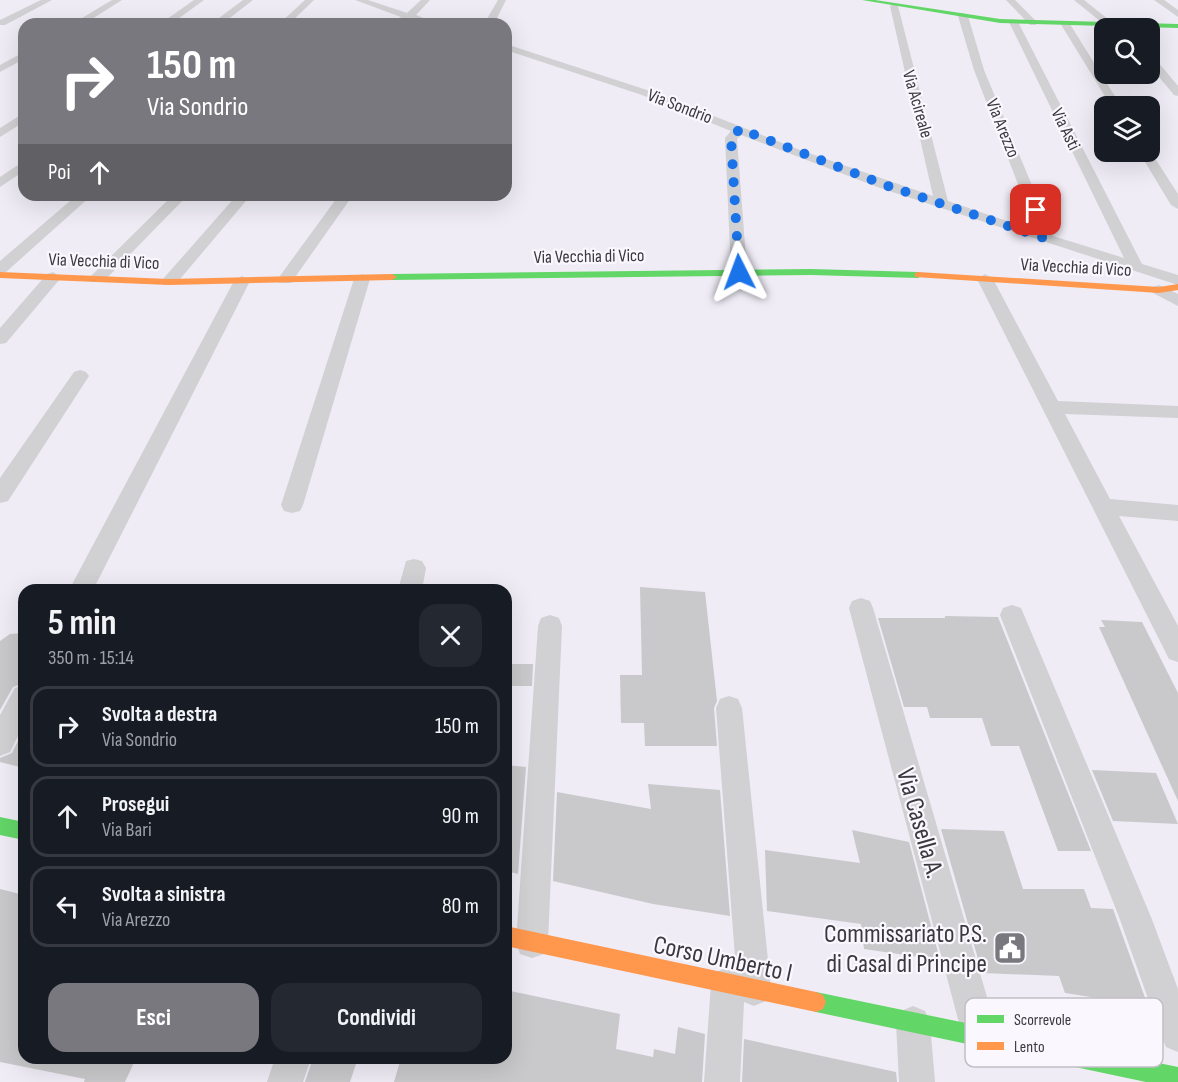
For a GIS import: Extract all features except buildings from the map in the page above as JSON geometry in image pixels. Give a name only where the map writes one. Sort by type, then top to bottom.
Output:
[{"type":"street","points":[[2,23],[48,0]]},
{"type":"street","points":[[87,18],[118,0]]},
{"type":"street","points":[[174,18],[200,0]]},
{"type":"street","points":[[224,18],[249,0]]},
{"type":"street","points":[[290,18],[310,0]]},
{"type":"street","points":[[359,0],[414,18]]},
{"type":"street","points":[[405,18],[419,9],[426,0]]},
{"type":"street","points":[[492,18],[502,0]]},
{"type":"street","points":[[1011,0],[1033,23]]},
{"type":"street","points":[[1078,0],[1108,18]]},
{"type":"street","points":[[1158,0],[1178,14]]},
{"type":"street","points":[[873,1],[894,6],[1014,22],[1094,24]]},
{"type":"street","name":"Via Acireale","points":[[894,6],[910,76],[932,153],[940,202]]},
{"type":"street","name":"Via Arezzo","points":[[963,16],[979,70],[1047,239]]},
{"type":"street","name":"Via Asti","points":[[1014,22],[1136,267]]},
{"type":"street","points":[[1065,23],[1110,96]]},
{"type":"street","points":[[1160,26],[1178,26]]},
{"type":"street","name":"Via Sondrio","points":[[512,49],[646,93],[885,185],[1178,280]]},
{"type":"street","points":[[0,69],[18,58]]},
{"type":"street","points":[[1160,71],[1178,93]]},
{"type":"street","points":[[0,119],[18,118]]},
{"type":"street","points":[[0,133],[18,121]]},
{"type":"street","points":[[739,272],[731,138],[740,129]]},
{"type":"street","points":[[1151,162],[1178,205]]},
{"type":"street","points":[[0,183],[18,170]]},
{"type":"street","points":[[0,269],[78,201]]},
{"type":"street","points":[[97,279],[175,201]]},
{"type":"street","points":[[169,282],[239,201]]},
{"type":"street","points":[[285,280],[342,201]]},
{"type":"street","name":"Via Vecchia di Vico","points":[[0,275],[169,282],[739,272],[900,274],[1159,290],[1178,287]]},
{"type":"street","points":[[0,339],[53,277]]},
{"type":"street","points":[[292,505],[362,279]]},
{"type":"street","points":[[985,279],[1178,651]]},
{"type":"street","points":[[84,584],[242,281]]},
{"type":"street","points":[[1159,290],[1178,300]]},
{"type":"street","points":[[0,495],[80,376]]},
{"type":"street","points":[[1053,407],[1178,412]]},
{"type":"street","points":[[1104,507],[1178,513]]},
{"type":"street","name":"Via Casella A.","points":[[861,608],[970,998]]},
{"type":"street","points":[[1012,615],[1135,917],[1178,1035]]},
{"type":"street","points":[[519,939],[550,626]]},
{"type":"street","points":[[722,1082],[741,986],[729,708]]},
{"type":"street","points":[[0,743],[18,709]]},
{"type":"street","points":[[0,826],[18,830]]},
{"type":"street","name":"Corso Umberto I","points":[[519,939],[965,1034]]},
{"type":"street","points":[[913,1023],[917,1082]]},
{"type":"street","points":[[285,1082],[291,1064]]},
{"type":"street","name":"Corso Umberto I","points":[[1083,1067],[1101,1072],[1178,1078]]},
{"type":"traffic: fast","points":[[865,0],[1000,21],[1178,26]]},
{"type":"traffic: fast","points":[[392,277],[811,272],[918,275]]},
{"type":"traffic: fast","points":[[0,826],[18,830]]},
{"type":"traffic: fast","points":[[816,1002],[965,1033]]},
{"type":"traffic: fast","points":[[1126,1067],[1178,1078]]},
{"type":"traffic: slow","points":[[0,275],[169,282],[392,277]]},
{"type":"traffic: slow","points":[[918,275],[1159,290],[1178,287]]},
{"type":"traffic: slow","points":[[512,937],[816,1002]]},
{"type":"place","name":"Commissariato P.S. di Casal di Principe","points":[[1010,948]]},
{"type":"route","points":[[739,272],[731,138],[740,129],[796,153],[885,185],[1047,239],[1036,210]]}]
